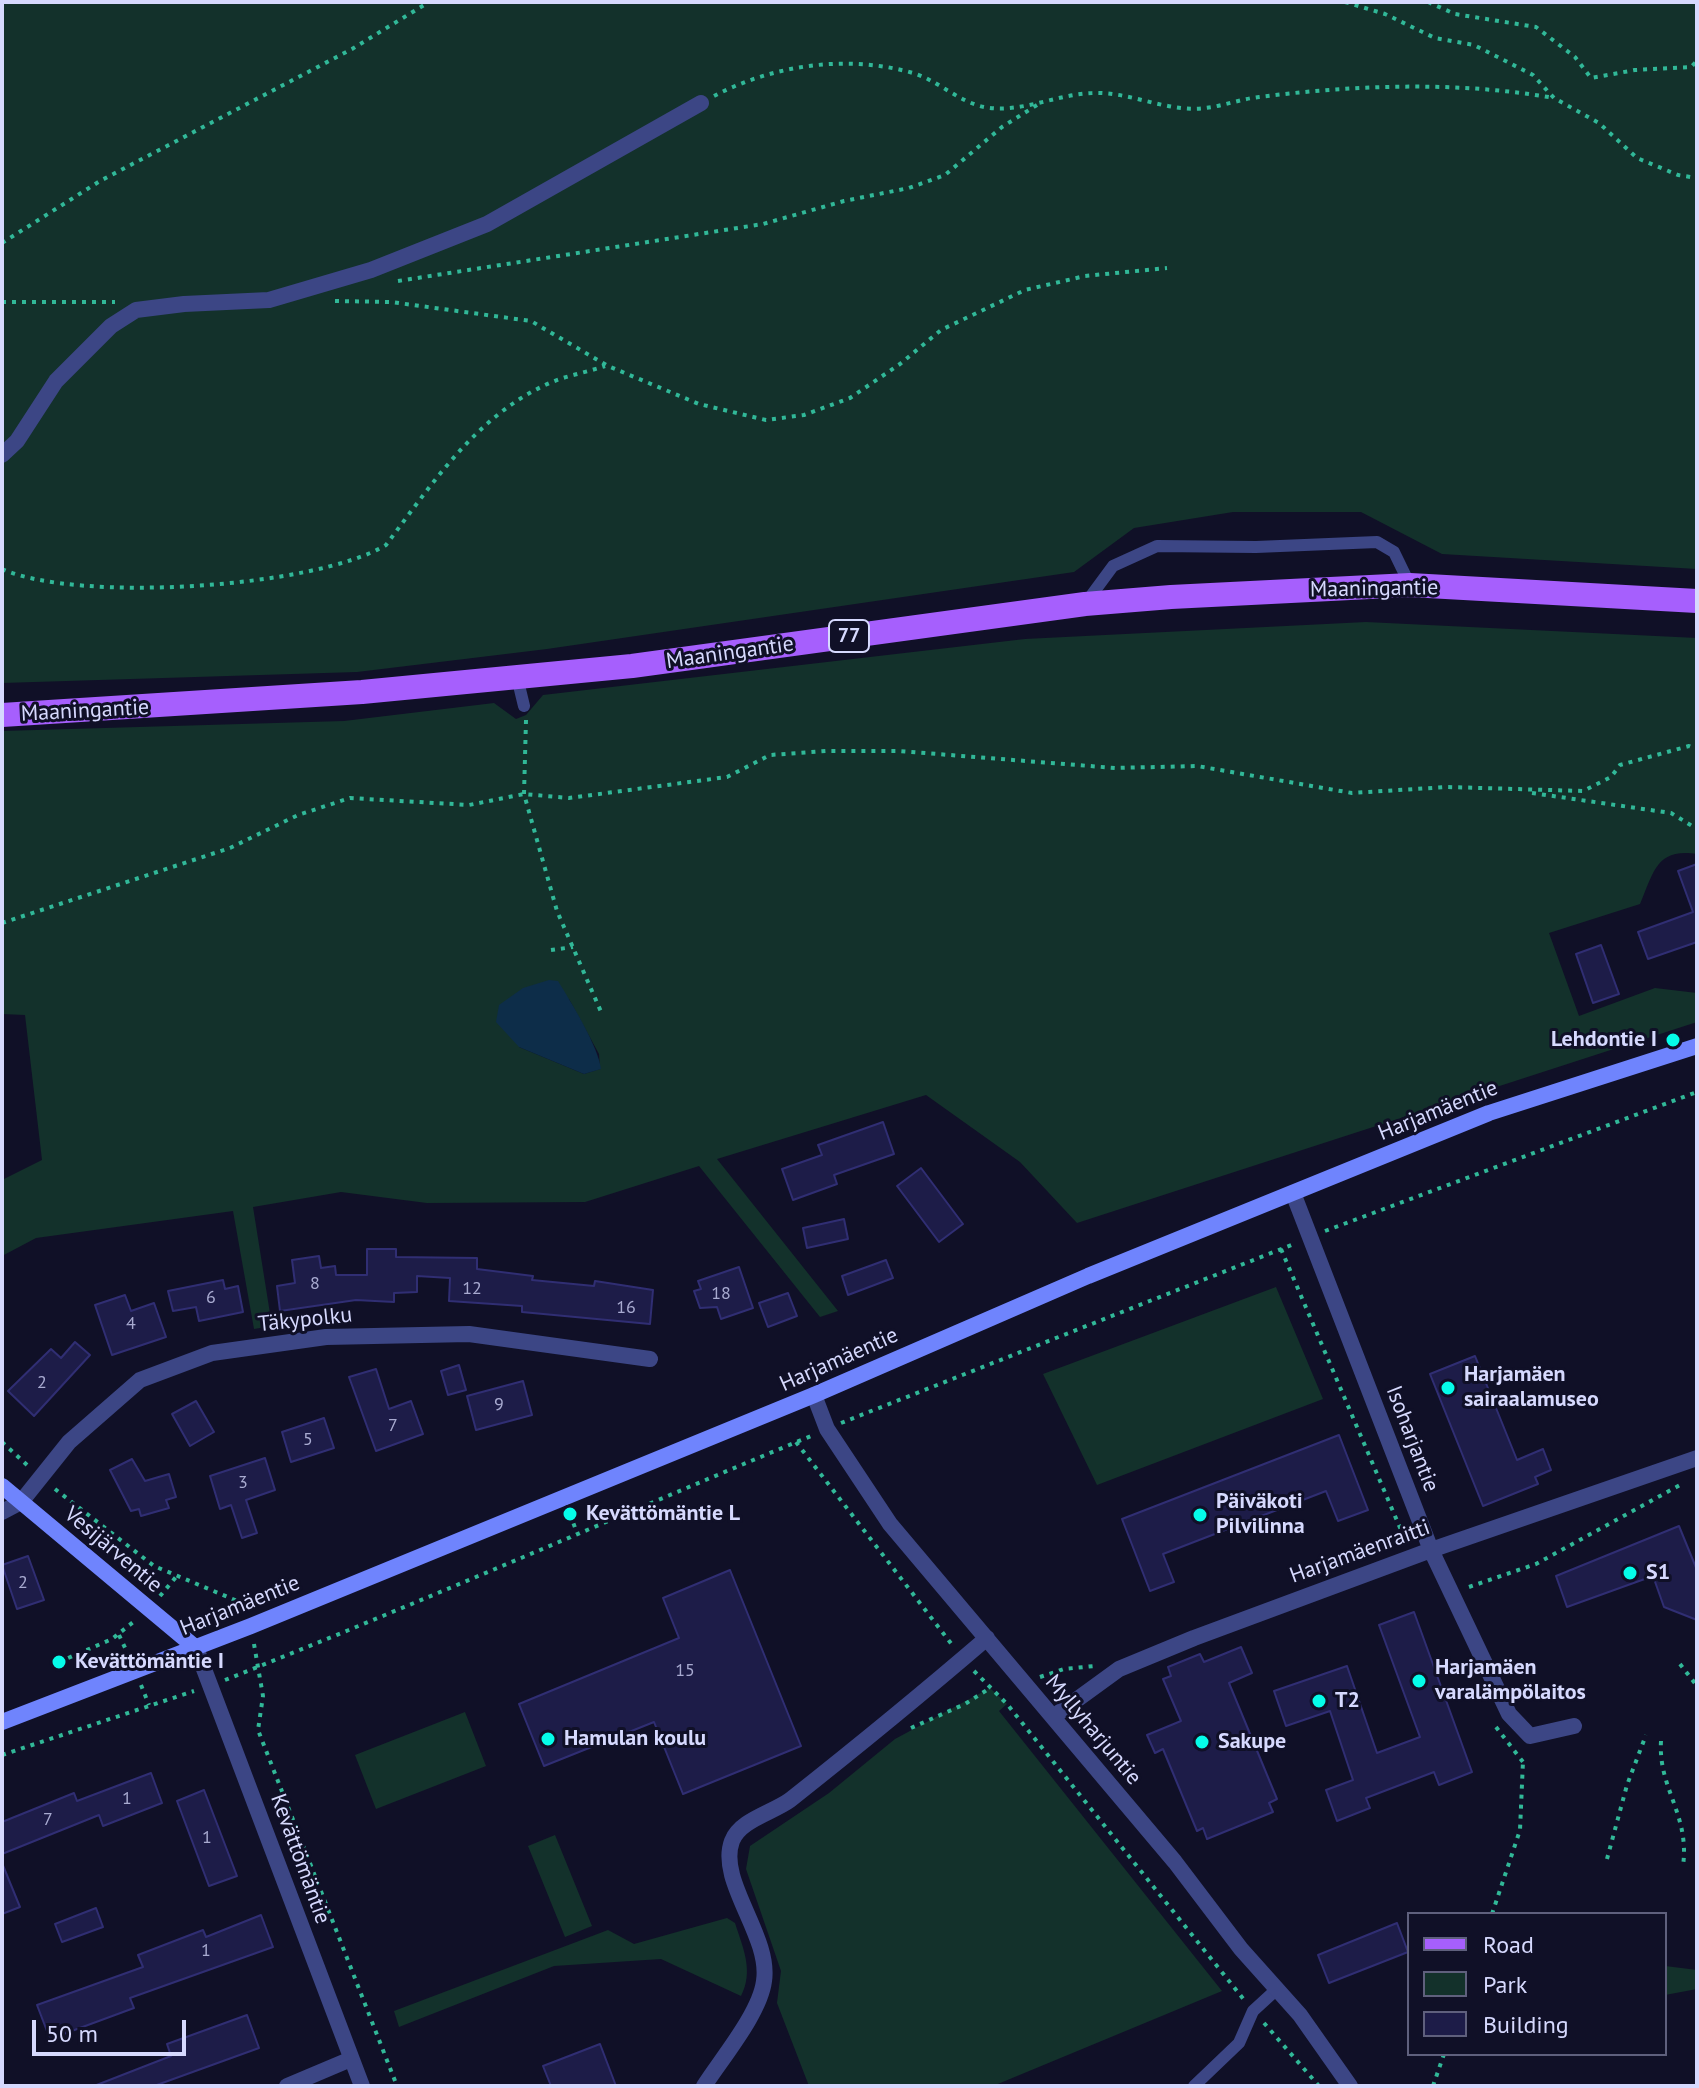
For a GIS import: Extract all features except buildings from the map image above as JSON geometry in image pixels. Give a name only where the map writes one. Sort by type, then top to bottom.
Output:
[{"type":"main road","name":"Maaningantie","points":[[2,715],[315,696],[632,666],[1085,604],[1410,585],[1697,601]]},
{"type":"street","points":[[2,455],[17,441],[56,381],[111,326],[136,310],[269,300],[371,270],[487,224],[701,103]]},
{"type":"street","name":"Harjamäentie","points":[[2,1722],[251,1626],[814,1395],[1088,1276],[1489,1113],[1697,1046]]},
{"type":"street","name":"Isoharjantie","points":[[1293,1193],[1450,1594],[1509,1714],[1530,1736]]},
{"type":"street","name":"Täkypolku","points":[[21,1502],[69,1442],[140,1380],[212,1353],[326,1337],[469,1334],[650,1359]]},
{"type":"street","name":"Myllyharjuntie","points":[[814,1395],[827,1429],[890,1524],[1277,1989],[1350,2086]]},
{"type":"street","name":"Harjamäenraitti","points":[[1053,1717],[1119,1669],[1280,1605],[1697,1458]]},
{"type":"street","name":"Vesijärventie","points":[[2,1486],[196,1648]]},
{"type":"street","points":[[2,1512],[21,1502]]},
{"type":"street","points":[[704,2086],[756,2006],[765,1981],[760,1947],[730,1866],[731,1843],[740,1828],[781,1807],[987,1638]]},
{"type":"street","name":"Kevättömäntie","points":[[196,1648],[362,2086]]},
{"type":"street","points":[[1530,1736],[1574,1726]]},
{"type":"street","points":[[287,2086],[351,2059]]},
{"type":"lane","points":[[1085,604],[1113,566],[1157,546],[1256,547],[1377,542],[1394,552],[1410,585]]},
{"type":"lane","points":[[517,677],[524,706]]},
{"type":"lane","points":[[1194,2086],[1239,2043],[1253,2011],[1277,1989]]},
{"type":"path","points":[[2,243],[100,181],[352,49],[429,2]]},
{"type":"path","points":[[1345,2],[1385,14],[1435,38],[1474,45],[1533,75],[1554,98],[1599,123],[1637,158],[1678,175],[1697,178]]},
{"type":"path","points":[[1428,2],[1455,14],[1536,27],[1575,57],[1591,78],[1635,70],[1691,67],[1697,61]]},
{"type":"path","points":[[701,103],[748,78],[789,68],[828,65],[914,73],[984,107],[1039,103],[1093,92],[1203,109],[1257,97],[1416,87],[1507,90],[1554,98]]},
{"type":"path","points":[[392,282],[763,224],[844,201],[909,188],[945,175],[1002,127],[1039,103]]},
{"type":"path","points":[[330,301],[391,302],[531,321],[608,366],[699,404],[766,420],[804,415],[850,398],[941,330],[1025,290],[1085,276],[1167,268]]},
{"type":"path","points":[[2,301],[127,303]]},
{"type":"path","points":[[2,569],[25,579],[94,589],[165,588],[261,577],[368,556],[386,545],[465,444],[506,407],[552,382],[608,366]]},
{"type":"path","points":[[524,706],[524,794],[557,911],[602,1014]]},
{"type":"path","points":[[2,923],[230,848],[298,815],[350,798],[469,805],[524,794],[569,798],[727,777],[770,755],[826,751],[899,751],[1115,768],[1197,766],[1352,793],[1447,787],[1583,791],[1611,777],[1620,765],[1678,748],[1697,749]]},
{"type":"path","points":[[1518,791],[1671,813],[1697,829]]},
{"type":"path","points":[[551,950],[573,947]]},
{"type":"path","points":[[2,1755],[212,1685],[380,1620],[577,1533],[827,1429],[1310,1237],[1697,1092]]},
{"type":"path","points":[[1281,1249],[1401,1530],[1397,1544],[1400,1563]]},
{"type":"path","points":[[2,1442],[39,1477],[154,1566],[242,1603],[251,1626],[263,1696],[258,1730],[397,2086]]},
{"type":"path","points":[[796,1442],[858,1526],[946,1633],[962,1660],[1007,1704],[1253,2011],[1319,2086]]},
{"type":"path","points":[[1450,1594],[1536,1564],[1684,1483]]},
{"type":"path","points":[[570,1514],[577,1533]]},
{"type":"path","points":[[59,1662],[119,1635]]},
{"type":"path","points":[[1680,1664],[1697,1686]]},
{"type":"path","points":[[1007,1704],[1041,1677],[1064,1669],[1089,1666],[1119,1669]]},
{"type":"path","points":[[908,1730],[990,1688]]},
{"type":"path","points":[[1607,1859],[1627,1785],[1646,1735]]},
{"type":"path","points":[[1493,1912],[1520,1830],[1522,1769],[1530,1736]]},
{"type":"path","points":[[1661,1741],[1660,1765],[1682,1820],[1686,1842],[1683,1866]]},
{"type":"path","points":[[1433,2086],[1443,2056]]},
{"type":"green space","points":[[2,2],[1697,2],[1697,569],[1442,554],[1361,512],[1233,512],[1134,528],[1074,572],[547,649],[357,672],[2,683]]},
{"type":"green space","points":[[1366,622],[1697,638],[1697,854],[1673,855],[1658,865],[1640,904],[1549,933],[1579,1016],[1655,988],[1697,993],[1697,1022],[1077,1223],[1020,1162],[926,1095],[717,1159],[838,1311],[820,1317],[699,1166],[585,1202],[427,1203],[341,1192],[253,1207],[272,1326],[254,1329],[233,1211],[36,1238],[2,1256],[2,1180],[42,1160],[25,1015],[2,1014],[2,731],[344,721],[494,703],[516,719],[526,715],[543,695],[1025,639]],"holes":[[[569,999],[599,1054],[600,1069],[584,1074],[519,1047]]]},
{"type":"green space","points":[[1276,1287],[1323,1399],[1097,1485],[1043,1374]]},
{"type":"green space","points":[[990,1688],[1007,1704],[999,1711],[1222,1991],[993,2086],[809,2086],[777,2003],[781,1971],[746,1869],[750,1846],[829,1793],[895,1739]]},
{"type":"green space","points":[[465,1712],[486,1766],[376,1809],[355,1755]]},
{"type":"green space","points":[[555,1835],[592,1926],[565,1937],[528,1846]]},
{"type":"green space","points":[[727,1918],[735,1923],[746,1960],[747,1978],[741,1996],[661,1959],[554,1966],[399,2027],[394,2011],[608,1930],[634,1944]]},
{"type":"green space","points":[[1667,1966],[1697,1970],[1697,1989],[1667,1995]]},
{"type":"water","points":[[549,980],[558,981],[570,1000],[590,1037],[601,1069],[584,1074],[519,1047],[496,1022],[499,1005],[523,988]]},
{"type":"place","name":"Lehdontie I","points":[[1673,1040]]},
{"type":"place","name":"Harjamäen sairaalamuseo","points":[[1448,1388]]},
{"type":"place","name":"Kevättömäntie L","points":[[570,1514]]},
{"type":"place","name":"Päiväkoti Pilvilinna","points":[[1200,1515]]},
{"type":"place","name":"S1","points":[[1630,1573]]},
{"type":"place","name":"Kevättömäntie I","points":[[59,1662]]},
{"type":"place","name":"Harjamäen varalämpölaitos","points":[[1419,1681]]},
{"type":"place","name":"T2","points":[[1319,1701]]},
{"type":"place","name":"Hamulan koulu","points":[[548,1739]]},
{"type":"place","name":"Sakupe","points":[[1202,1742]]}]
